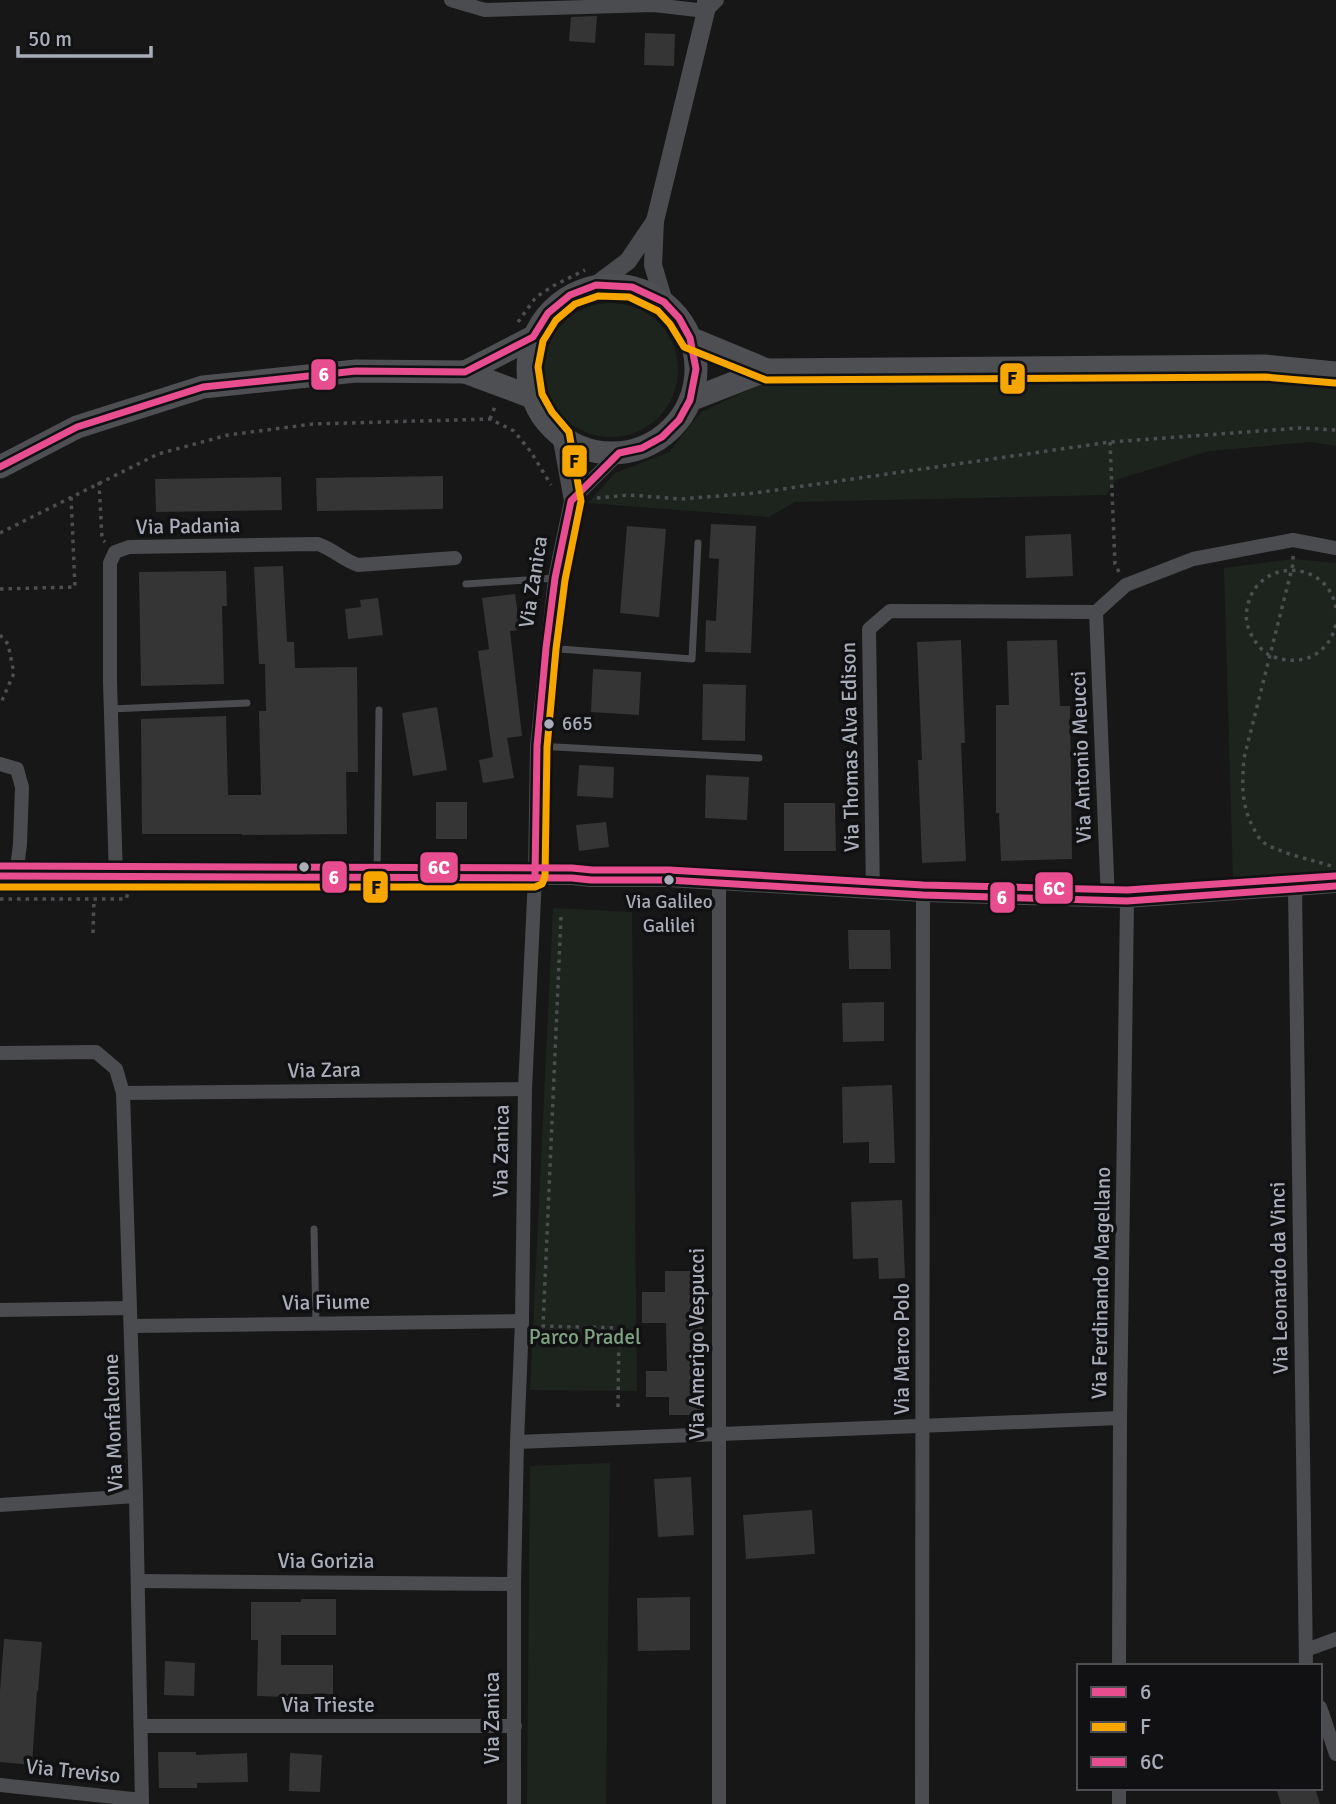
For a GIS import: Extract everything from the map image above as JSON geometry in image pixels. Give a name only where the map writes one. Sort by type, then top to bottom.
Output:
[{"type":"main road","points":[[465,372],[522,334],[595,276],[632,286],[664,302],[680,318],[690,338],[696,369],[690,400],[679,420],[662,437],[642,448],[619,453],[587,450],[559,435],[543,418],[532,397],[522,334]]},
{"type":"main road","points":[[690,338],[767,370]]},
{"type":"main road","points":[[690,400],[767,370],[1265,366],[1336,373]]},
{"type":"main road","points":[[0,467],[77,427],[203,387],[356,371],[465,372],[532,397]]},
{"type":"street","points":[[451,0],[485,10],[710,4],[655,221],[653,265],[664,302]]},
{"type":"street","points":[[595,276],[628,261],[655,221]]},
{"type":"street","name":"Via Zanica","points":[[514,1804],[514,1584],[522,1321],[524,1089],[535,877],[537,746],[555,578],[571,501],[559,435]]},
{"type":"street","points":[[571,501],[619,453]]},
{"type":"street","points":[[1096,612],[1126,585],[1193,559],[1293,540],[1336,548]]},
{"type":"street","name":"Via Padania","points":[[116,877],[110,563],[116,552],[129,547],[318,544],[333,549],[344,560],[358,565],[455,558]]},
{"type":"street","name":"Via Thomas Alva Edison","points":[[873,892],[869,629],[890,611],[1096,612]]},
{"type":"street","name":"Via Antonio Meucci","points":[[1096,612],[1108,900]]},
{"type":"street","points":[[0,764],[17,769],[22,787],[16,876]]},
{"type":"street","points":[[0,876],[535,877],[668,880],[923,895],[1127,901],[1295,889],[1334,883]]},
{"type":"street","name":"Via Amerigo Vespucci","points":[[719,884],[719,1804]]},
{"type":"street","name":"Via Leonardo da Vinci","points":[[1295,889],[1306,1664]]},
{"type":"street","name":"Via Marco Polo","points":[[922,1804],[923,895]]},
{"type":"street","name":"Via Ferdinando Magellano","points":[[1119,1664],[1127,901]]},
{"type":"street","name":"Via Monfalcone","points":[[0,1053],[96,1052],[117,1069],[123,1093],[136,1496],[142,1802]]},
{"type":"street","name":"Via Zara","points":[[123,1093],[524,1089]]},
{"type":"street","points":[[0,1310],[130,1308]]},
{"type":"street","name":"Via Fiume","points":[[131,1326],[522,1321]]},
{"type":"street","points":[[517,1442],[1120,1418]]},
{"type":"street","points":[[0,1505],[136,1496]]},
{"type":"street","name":"Via Gorizia","points":[[138,1581],[514,1584]]},
{"type":"street","points":[[1306,1650],[1336,1639]]},
{"type":"street","points":[[1322,1713],[1336,1754]]},
{"type":"street","name":"Via Trieste","points":[[141,1727],[515,1726]]},
{"type":"street","name":"Via Treviso","points":[[0,1785],[142,1802]]},
{"type":"lane","points":[[546,648],[692,659],[698,543]]},
{"type":"lane","points":[[466,584],[555,578]]},
{"type":"lane","points":[[111,709],[247,703]]},
{"type":"lane","points":[[377,878],[379,710]]},
{"type":"lane","points":[[537,746],[759,758]]},
{"type":"lane","points":[[314,1229],[316,1324]]},
{"type":"path","points":[[522,334],[536,297],[553,286],[595,276]]},
{"type":"path","points":[[490,419],[500,384]]},
{"type":"path","points":[[0,533],[158,454],[229,435],[313,424],[490,419],[514,431],[531,452],[554,491],[571,501],[629,495],[681,499],[755,493],[1110,442],[1287,429],[1336,430]]},
{"type":"path","points":[[1110,442],[1115,565],[1126,585]]},
{"type":"path","points":[[99,482],[102,539],[116,552]]},
{"type":"path","points":[[0,589],[75,587],[71,496]]},
{"type":"path","points":[[1293,540],[1292,570],[1244,758],[1241,784],[1244,807],[1262,842],[1332,866],[1334,883]]},
{"type":"path","points":[[1336,608],[1335,599],[1325,584],[1310,573],[1292,570],[1275,573],[1260,582],[1250,596],[1246,613],[1248,630],[1257,645],[1270,656],[1288,661],[1306,659],[1322,650],[1333,635],[1336,624]]},
{"type":"path","points":[[0,635],[8,644],[14,673],[0,705]]},
{"type":"path","points":[[0,899],[126,899],[132,877]]},
{"type":"path","points":[[93,933],[94,899]]},
{"type":"path","points":[[561,916],[543,1326],[619,1328],[618,1407]]},
{"type":"green space","points":[[611,303],[637,308],[658,323],[673,344],[678,370],[673,396],[658,417],[637,432],[611,437],[585,432],[564,417],[549,396],[544,370],[549,344],[564,323],[585,308]]},
{"type":"green space","points":[[770,380],[1294,381],[1336,385],[1336,446],[1311,442],[1209,451],[1116,480],[1106,495],[795,502],[769,517],[588,503],[615,473],[669,452],[701,412]]},
{"type":"green space","points":[[1294,559],[1336,563],[1336,874],[1233,881],[1224,568]]},
{"type":"green space","name":"Parco Pradel","points":[[553,908],[632,912],[637,1391],[530,1390]]},
{"type":"green space","points":[[610,1463],[606,1804],[527,1804],[530,1466]]},
{"type":"building","points":[[597,16],[595,43],[569,41],[571,17]]},
{"type":"building","points":[[645,33],[675,34],[674,66],[644,65]]},
{"type":"building","points":[[443,476],[443,509],[317,511],[316,478]]},
{"type":"building","points":[[281,477],[282,510],[156,512],[155,479]]},
{"type":"building","points":[[711,524],[756,526],[751,653],[705,652],[706,620],[716,621],[719,559],[709,558]]},
{"type":"building","points":[[627,526],[666,529],[659,617],[620,613]]},
{"type":"building","points":[[1071,534],[1073,576],[1026,578],[1025,536]]},
{"type":"building","points":[[283,566],[287,642],[294,642],[295,668],[357,667],[358,772],[346,772],[347,834],[142,834],[141,719],[226,716],[228,795],[261,795],[259,711],[266,711],[265,664],[259,664],[254,567]]},
{"type":"building","points":[[226,571],[227,606],[222,606],[224,684],[141,686],[139,572]]},
{"type":"building","points":[[515,594],[520,630],[510,631],[522,736],[507,738],[514,778],[483,783],[479,760],[493,757],[478,651],[489,649],[482,598]]},
{"type":"building","points":[[378,598],[383,635],[348,639],[345,609],[361,607],[360,600]]},
{"type":"building","points":[[961,640],[965,743],[961,743],[966,861],[922,863],[918,760],[922,760],[917,642]]},
{"type":"building","points":[[1057,640],[1060,706],[1070,706],[1072,859],[1001,861],[999,813],[996,813],[996,705],[1009,705],[1007,641]]},
{"type":"building","points":[[593,669],[641,672],[639,715],[591,712]]},
{"type":"building","points":[[703,684],[746,685],[745,741],[702,740]]},
{"type":"building","points":[[437,707],[447,770],[413,776],[402,713]]},
{"type":"building","points":[[579,765],[614,767],[613,798],[577,796]]},
{"type":"building","points":[[706,775],[749,777],[747,820],[705,818]]},
{"type":"building","points":[[436,802],[467,802],[467,839],[436,839]]},
{"type":"building","points":[[784,803],[835,803],[836,851],[784,851]]},
{"type":"building","points":[[606,822],[609,847],[579,851],[576,825]]},
{"type":"building","points":[[848,930],[890,930],[891,969],[849,969]]},
{"type":"building","points":[[884,1002],[884,1041],[843,1042],[842,1003]]},
{"type":"building","points":[[892,1085],[895,1163],[869,1163],[869,1142],[843,1143],[842,1087]]},
{"type":"building","points":[[902,1200],[905,1278],[879,1279],[878,1258],[853,1259],[851,1202]]},
{"type":"building","points":[[665,1271],[702,1271],[703,1415],[669,1415],[669,1397],[646,1397],[646,1371],[667,1371],[666,1323],[642,1323],[642,1292],[665,1292]]},
{"type":"building","points":[[691,1477],[694,1535],[658,1537],[654,1479]]},
{"type":"building","points":[[812,1510],[815,1554],[746,1559],[743,1515]]},
{"type":"building","points":[[690,1597],[690,1650],[638,1651],[637,1598]]},
{"type":"building","points":[[301,1599],[336,1599],[336,1635],[281,1635],[281,1665],[333,1665],[333,1694],[257,1696],[258,1640],[251,1640],[251,1602],[301,1602]]},
{"type":"building","points":[[4,1639],[42,1642],[32,1765],[0,1762],[0,1691]]},
{"type":"building","points":[[165,1661],[195,1663],[194,1696],[164,1695]]},
{"type":"building","points":[[158,1752],[196,1752],[196,1755],[247,1753],[248,1782],[197,1783],[197,1788],[159,1788]]},
{"type":"building","points":[[290,1753],[322,1755],[320,1792],[289,1791]]},
{"type":"building","points":[[1277,1790],[1316,1790],[1320,1804],[1281,1804]]},
{"type":"transit line","name":"6","points":[[0,467],[77,427],[203,387],[356,371],[465,372],[533,337],[548,313],[570,295],[596,285],[632,287],[664,302],[679,318],[690,338],[696,369],[690,400],[679,420],[662,437],[642,448],[619,453],[571,501],[555,578],[546,648],[537,746],[535,877]]},
{"type":"transit line","name":"F","points":[[0,887],[535,887],[542,884],[545,877],[547,747],[556,649],[565,580],[581,501],[569,432],[552,412],[542,394],[538,367],[543,341],[556,320],[575,304],[598,296],[629,297],[658,311],[670,324],[684,347],[766,380],[1265,377],[1335,383]]},
{"type":"transit line","name":"6C","points":[[0,866],[669,870],[923,885],[1127,890],[1335,876]]},
{"type":"transit line","name":"6","points":[[0,876],[668,880],[923,895],[1127,901],[1336,886]]},
{"type":"place","name":"665","points":[[549,724]]},
{"type":"place","name":"Via Galileo Galilei","points":[[669,880]]}]
